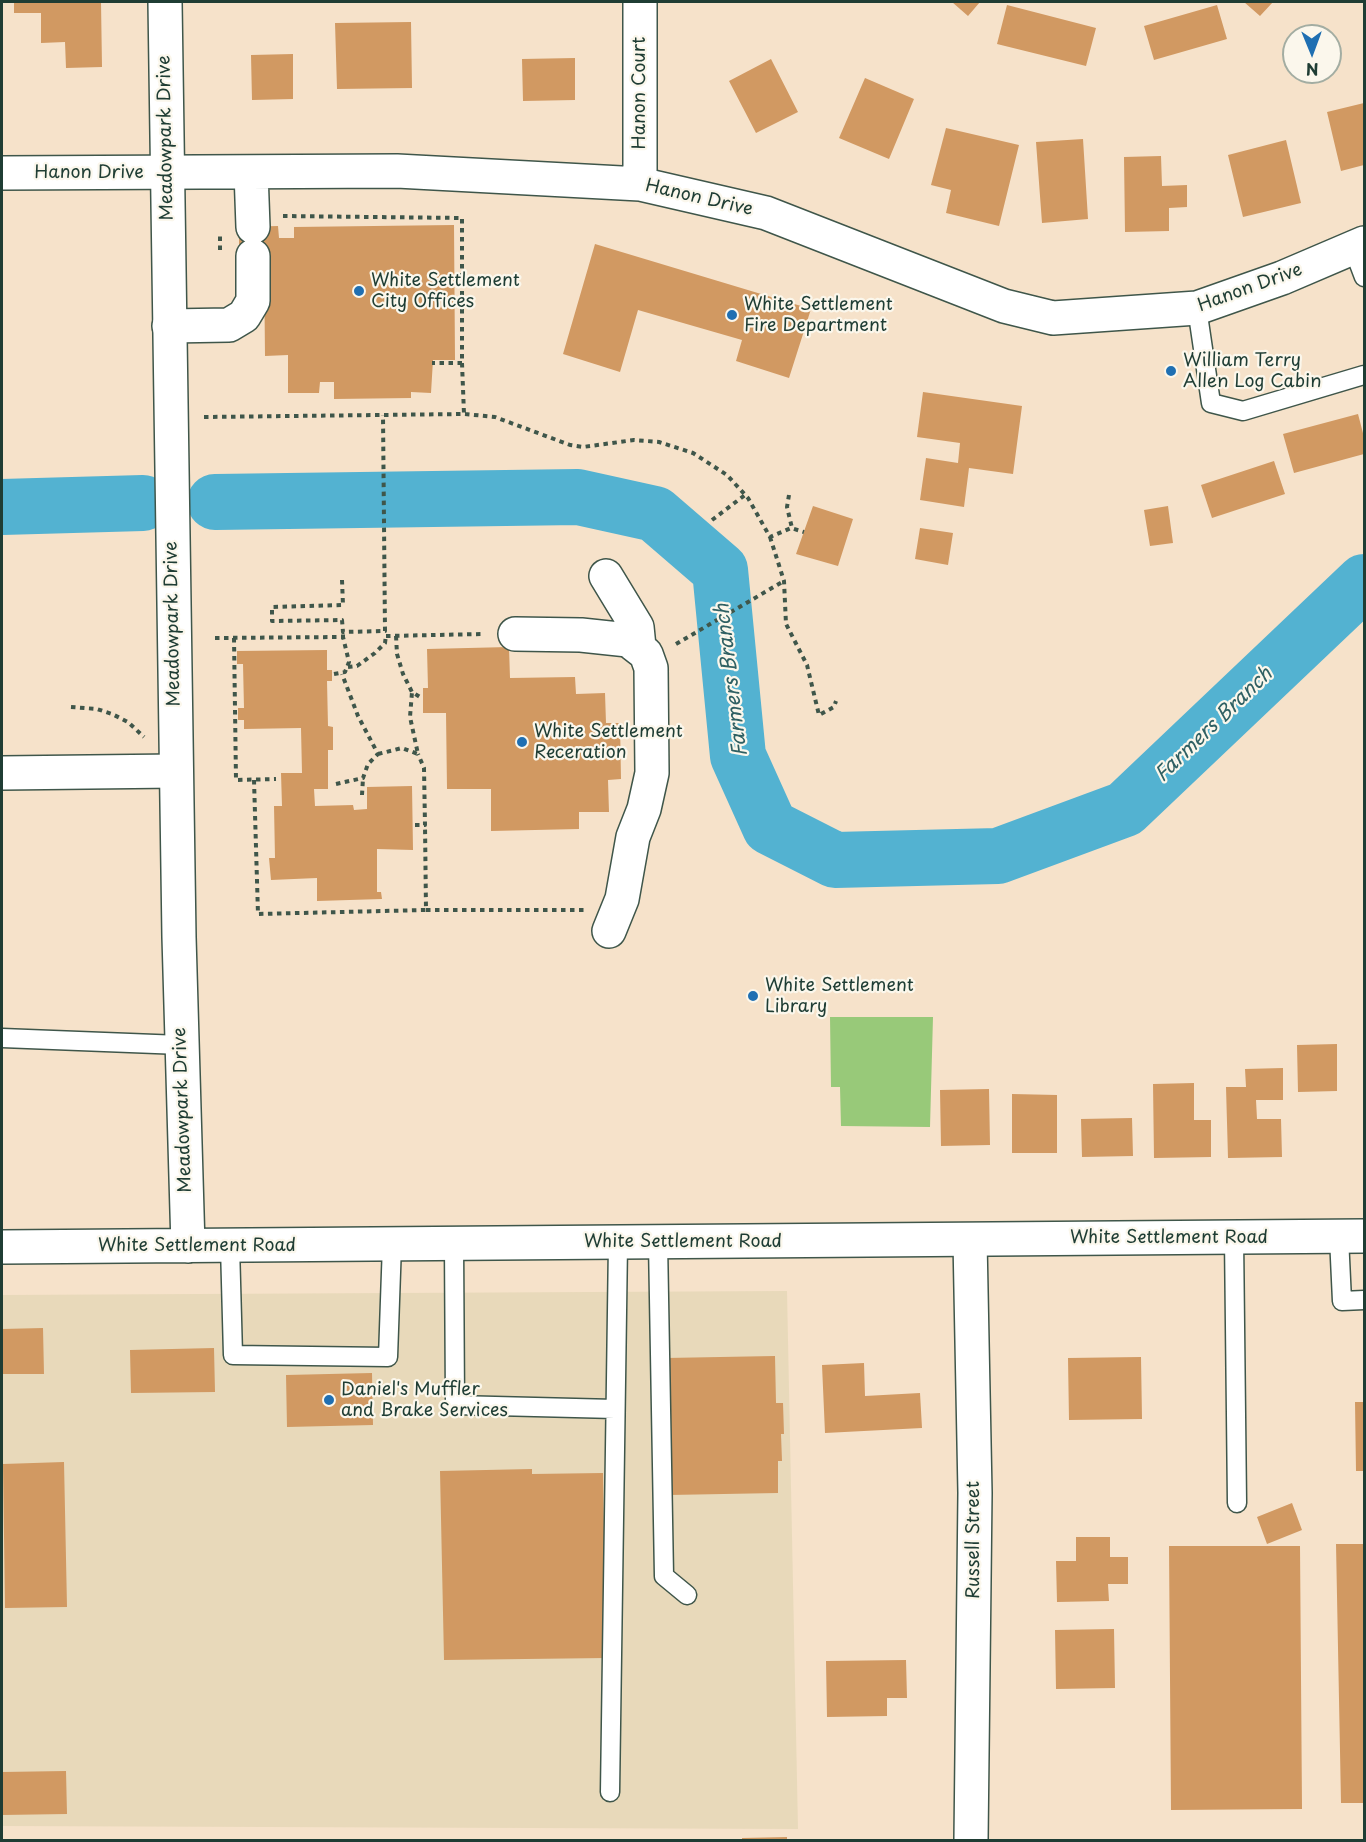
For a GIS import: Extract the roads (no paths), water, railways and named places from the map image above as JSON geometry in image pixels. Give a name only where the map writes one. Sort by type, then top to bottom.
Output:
[{"type":"street","name":"Meadowpark Drive","points":[[165,2],[170,418],[163,771],[181,1045],[188,1246]]},
{"type":"street","name":"Hanon Court","points":[[640,2],[640,184]]},
{"type":"street","name":"Hanon Drive","points":[[2,173],[397,171],[640,184],[766,213],[1004,306],[1053,318],[1197,308],[1282,278],[1361,256]]},
{"type":"street","points":[[169,326],[229,325],[244,316],[253,301],[251,172]]},
{"type":"street","points":[[606,576],[637,627],[639,647]]},
{"type":"street","points":[[515,634],[628,640],[646,654],[651,668],[652,773],[644,809],[633,837],[622,899],[600,920]]},
{"type":"street","points":[[2,773],[163,771]]},
{"type":"street","name":"White Settlement Road","points":[[2,1247],[1352,1237]]},
{"type":"street","name":"Russell Street","points":[[970,1239],[975,1493],[971,1840]]},
{"type":"lane","points":[[1197,308],[1211,403],[1243,411],[1365,375]]},
{"type":"lane","points":[[2,1038],[181,1045]]},
{"type":"lane","points":[[1352,1237],[1342,1301],[1365,1300]]},
{"type":"lane","points":[[1234,1238],[1237,1503]]},
{"type":"lane","points":[[658,1242],[664,1575],[687,1595]]},
{"type":"lane","points":[[610,1792],[618,1243]]},
{"type":"lane","points":[[230,1246],[233,1355],[388,1357],[392,1244]]},
{"type":"lane","points":[[454,1244],[455,1405],[615,1409]]},
{"type":"waterway","name":"Farmers Branch","points":[[215,502],[578,497],[655,514],[720,570],[738,756],[770,827],[835,860],[998,856],[1125,809],[1364,582]]},
{"type":"waterway","name":"Farmers Branch","points":[[2,507],[143,503]]},
{"type":"place","name":"White Settlement City Offices","points":[[359,291]]},
{"type":"place","name":"White Settlement Fire Department","points":[[732,315]]},
{"type":"place","name":"William Terry Allen Log Cabin","points":[[1171,371]]},
{"type":"place","name":"White Settlement Receration","points":[[522,742]]},
{"type":"place","name":"White Settlement Library","points":[[753,996]]},
{"type":"place","name":"Daniel's Muffler and Brake Services","points":[[329,1400]]}]
